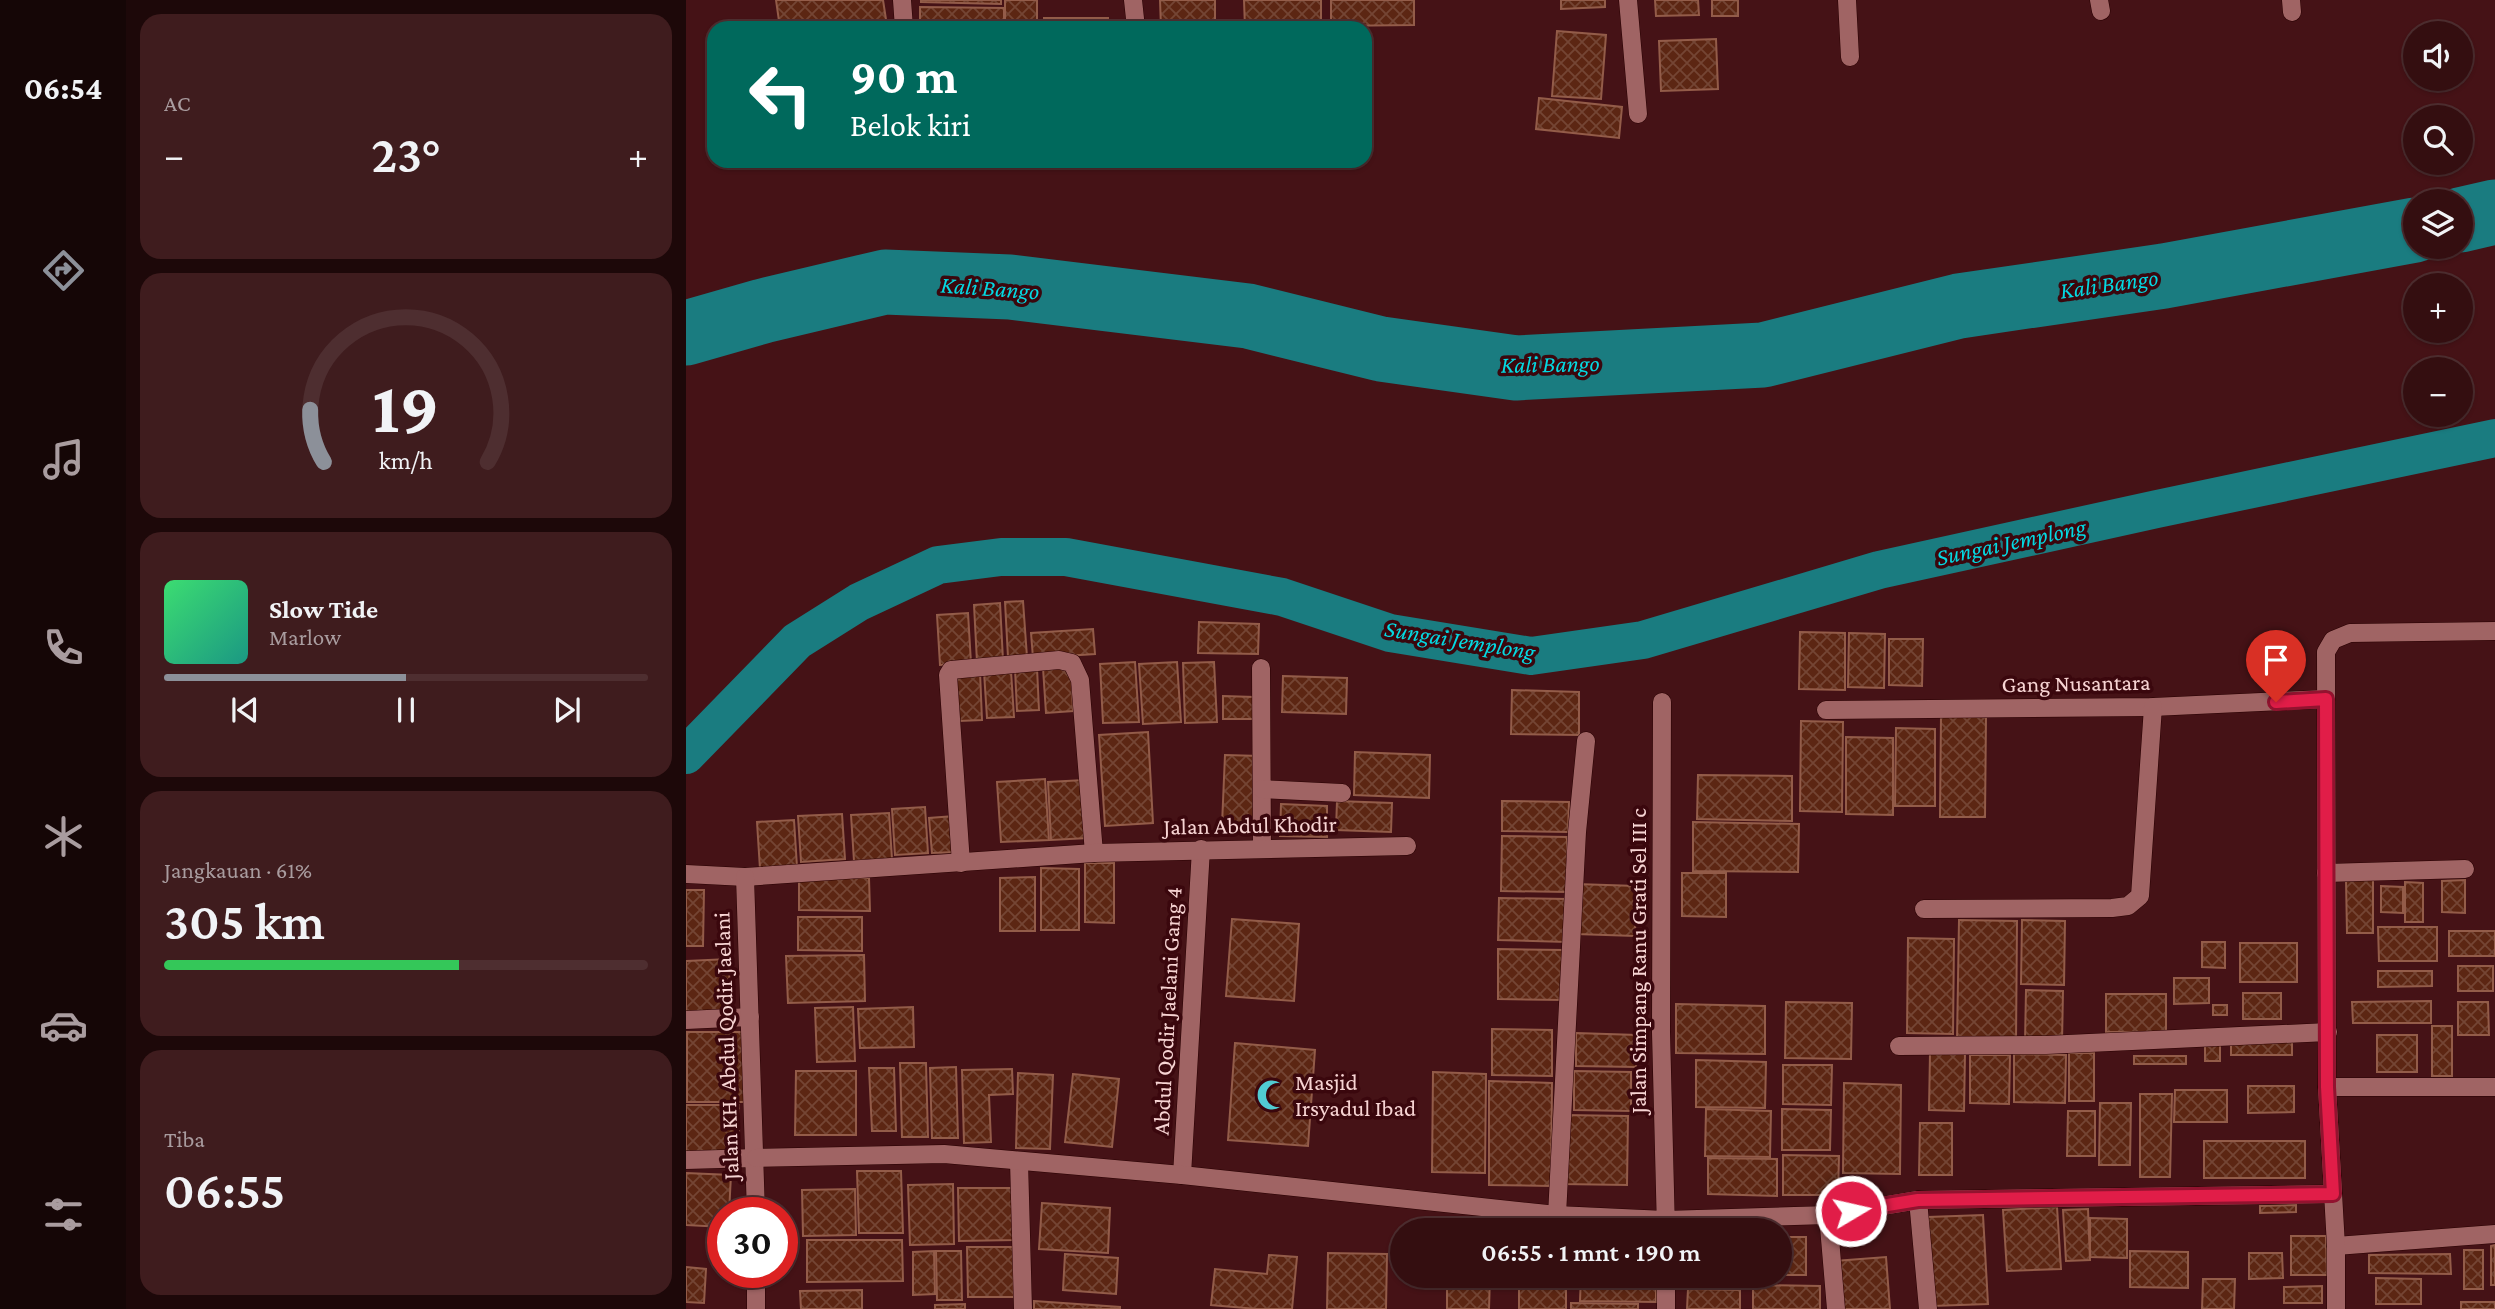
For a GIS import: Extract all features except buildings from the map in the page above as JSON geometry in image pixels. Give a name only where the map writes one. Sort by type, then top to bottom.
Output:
[{"type":"street","points":[[902,0],[904,21]]},
{"type":"street","points":[[1133,0],[1135,21]]},
{"type":"street","points":[[1628,0],[1638,114]]},
{"type":"street","points":[[1847,0],[1850,57]]},
{"type":"street","points":[[2336,1309],[2336,1246],[2327,1087],[2326,652],[2333,640],[2350,633],[2495,631]]},
{"type":"street","points":[[961,863],[948,675],[951,670],[1059,660],[1072,663],[1080,680],[1094,853]]},
{"type":"street","points":[[1261,668],[1262,848]]},
{"type":"street","name":"Gang Nusantara","points":[[1826,710],[2153,707],[2326,699]]},
{"type":"street","name":"Jalan Simpang Ranu Grati Sel III c","points":[[1662,702],[1661,1032],[1665,1218]]},
{"type":"street","points":[[1924,909],[2112,908],[2128,906],[2140,896],[2153,707]]},
{"type":"street","points":[[1557,1215],[1577,832],[1586,741]]},
{"type":"street","points":[[1262,789],[1342,793]]},
{"type":"street","name":"Jalan Abdul Khodir","points":[[686,874],[745,877],[1094,853],[1407,846]]},
{"type":"street","name":"Abdul Qodir Jaelani Gang 4","points":[[1182,1175],[1200,849]]},
{"type":"street","points":[[2326,873],[2465,869]]},
{"type":"street","name":"Jalan KH. Abdul Qodir Jaelani","points":[[745,877],[756,1197]]},
{"type":"street","points":[[686,1020],[750,1017]]},
{"type":"street","points":[[1899,1046],[2059,1044],[2328,1032]]},
{"type":"street","points":[[2327,1087],[2495,1087]]},
{"type":"street","points":[[686,1160],[944,1154],[1182,1175],[1589,1218]]},
{"type":"street","points":[[1019,1161],[1023,1309]]},
{"type":"street","points":[[1779,1218],[1828,1215],[1918,1200],[2333,1194]]},
{"type":"street","points":[[1918,1200],[1928,1309]]},
{"type":"street","points":[[1828,1215],[1836,1309]]},
{"type":"street","points":[[2336,1246],[2495,1234]]},
{"type":"street","points":[[756,1288],[756,1309]]},
{"type":"street","points":[[1666,1288],[1666,1309]]},
{"type":"waterway","name":"Kali Bango","points":[[2473,217],[2495,212]]},
{"type":"waterway","name":"Kali Bango","points":[[686,333],[763,311],[885,282],[1010,287],[1248,316],[1381,349],[1516,368],[1763,355],[1959,306],[2164,276],[2403,232]]},
{"type":"waterway","name":"Sungai Jemplong","points":[[686,755],[797,641],[859,602],[938,565],[1001,557],[1066,557],[1282,597],[1390,633],[1531,656],[1643,640],[1879,570],[2495,438]]},
{"type":"place","name":"Masjid Irsyadul Ibad","points":[[1272,1095]]},
{"type":"route","points":[[1851,1211],[1918,1200],[2333,1194],[2327,1087],[2326,699],[2276,702]]}]
